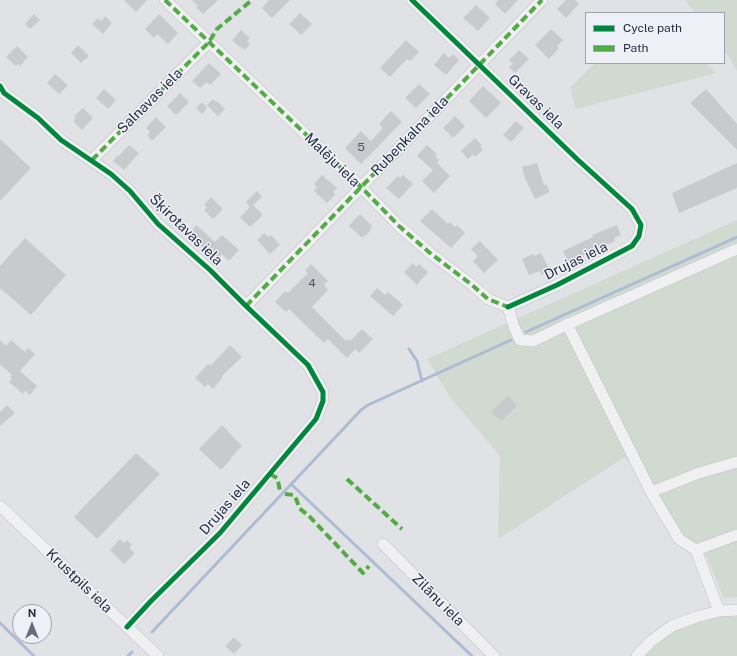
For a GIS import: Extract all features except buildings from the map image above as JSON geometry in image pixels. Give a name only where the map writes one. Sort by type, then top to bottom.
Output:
[{"type":"street","name":"Malēju iela","points":[[166,0],[361,187],[399,226],[488,299],[508,307]]},
{"type":"street","name":"Gravas iela","points":[[412,0],[578,160],[632,209],[641,224]]},
{"type":"street","name":"Rubeņkalna iela","points":[[246,306],[542,0]]},
{"type":"street","name":"Salnavas iela","points":[[92,160],[209,42]]},
{"type":"street","name":"Šķirotavas iela","points":[[0,86],[4,93],[38,118],[75,151],[92,160],[130,191],[158,224],[213,272],[246,306],[308,365],[322,392]]},
{"type":"street","name":"Drujas iela","points":[[508,307],[557,285],[632,246],[639,236],[641,224]]},
{"type":"street","points":[[508,307],[520,340],[533,341],[567,324],[737,249]]},
{"type":"street","points":[[567,324],[651,492],[679,539],[696,550],[719,612]]},
{"type":"street","name":"Drujas iela","points":[[127,627],[151,601],[220,534],[316,419],[324,401],[322,392]]},
{"type":"street","points":[[651,492],[699,473],[737,462]]},
{"type":"street","name":"Krustpils iela","points":[[0,506],[158,656]]},
{"type":"street","points":[[696,550],[737,535]]},
{"type":"street","name":"Zilānu iela","points":[[383,544],[494,656]]},
{"type":"street","points":[[637,656],[651,641],[672,626],[696,617],[737,610]]},
{"type":"shaded area","points":[[685,0],[737,0],[737,71],[725,52],[725,12],[694,12]]},
{"type":"shaded area","points":[[594,64],[707,64],[716,73],[576,109],[570,88]]},
{"type":"shaded area","points":[[737,220],[737,597],[724,598],[707,557],[679,531],[625,457],[498,539],[500,456],[450,397],[427,359]]},
{"type":"shaded area","points":[[737,614],[737,656],[641,656],[672,631],[704,619]]},
{"type":"waterway","points":[[526,332],[737,237]]},
{"type":"waterway","points":[[152,632],[361,410],[368,405],[511,340]]},
{"type":"waterway","points":[[409,349],[417,361],[422,381]]},
{"type":"waterway","points":[[291,484],[472,656]]},
{"type":"waterway","points":[[0,623],[34,656]]},
{"type":"waterway","points":[[128,656],[132,652]]},
{"type":"marked path","points":[[165,0],[361,187],[399,226],[430,253],[488,299],[508,307],[511,305]]},
{"type":"marked path","points":[[92,160],[209,42],[217,29],[252,0]]},
{"type":"marked path","points":[[246,306],[542,0]]},
{"type":"marked path","points":[[270,474],[277,478],[280,491]]},
{"type":"marked path","points":[[347,479],[402,529]]},
{"type":"marked path","points":[[285,494],[294,495],[299,508],[309,516],[363,573],[369,566]]},
{"type":"cycle path","points":[[412,0],[578,160],[632,209],[641,225],[639,236],[632,246],[557,285],[508,307]]},
{"type":"cycle path","points":[[0,86],[4,93],[38,118],[61,140],[111,174],[130,191],[158,224],[210,270],[308,365],[323,392],[323,401],[316,419],[220,533],[151,601],[127,627]]}]
